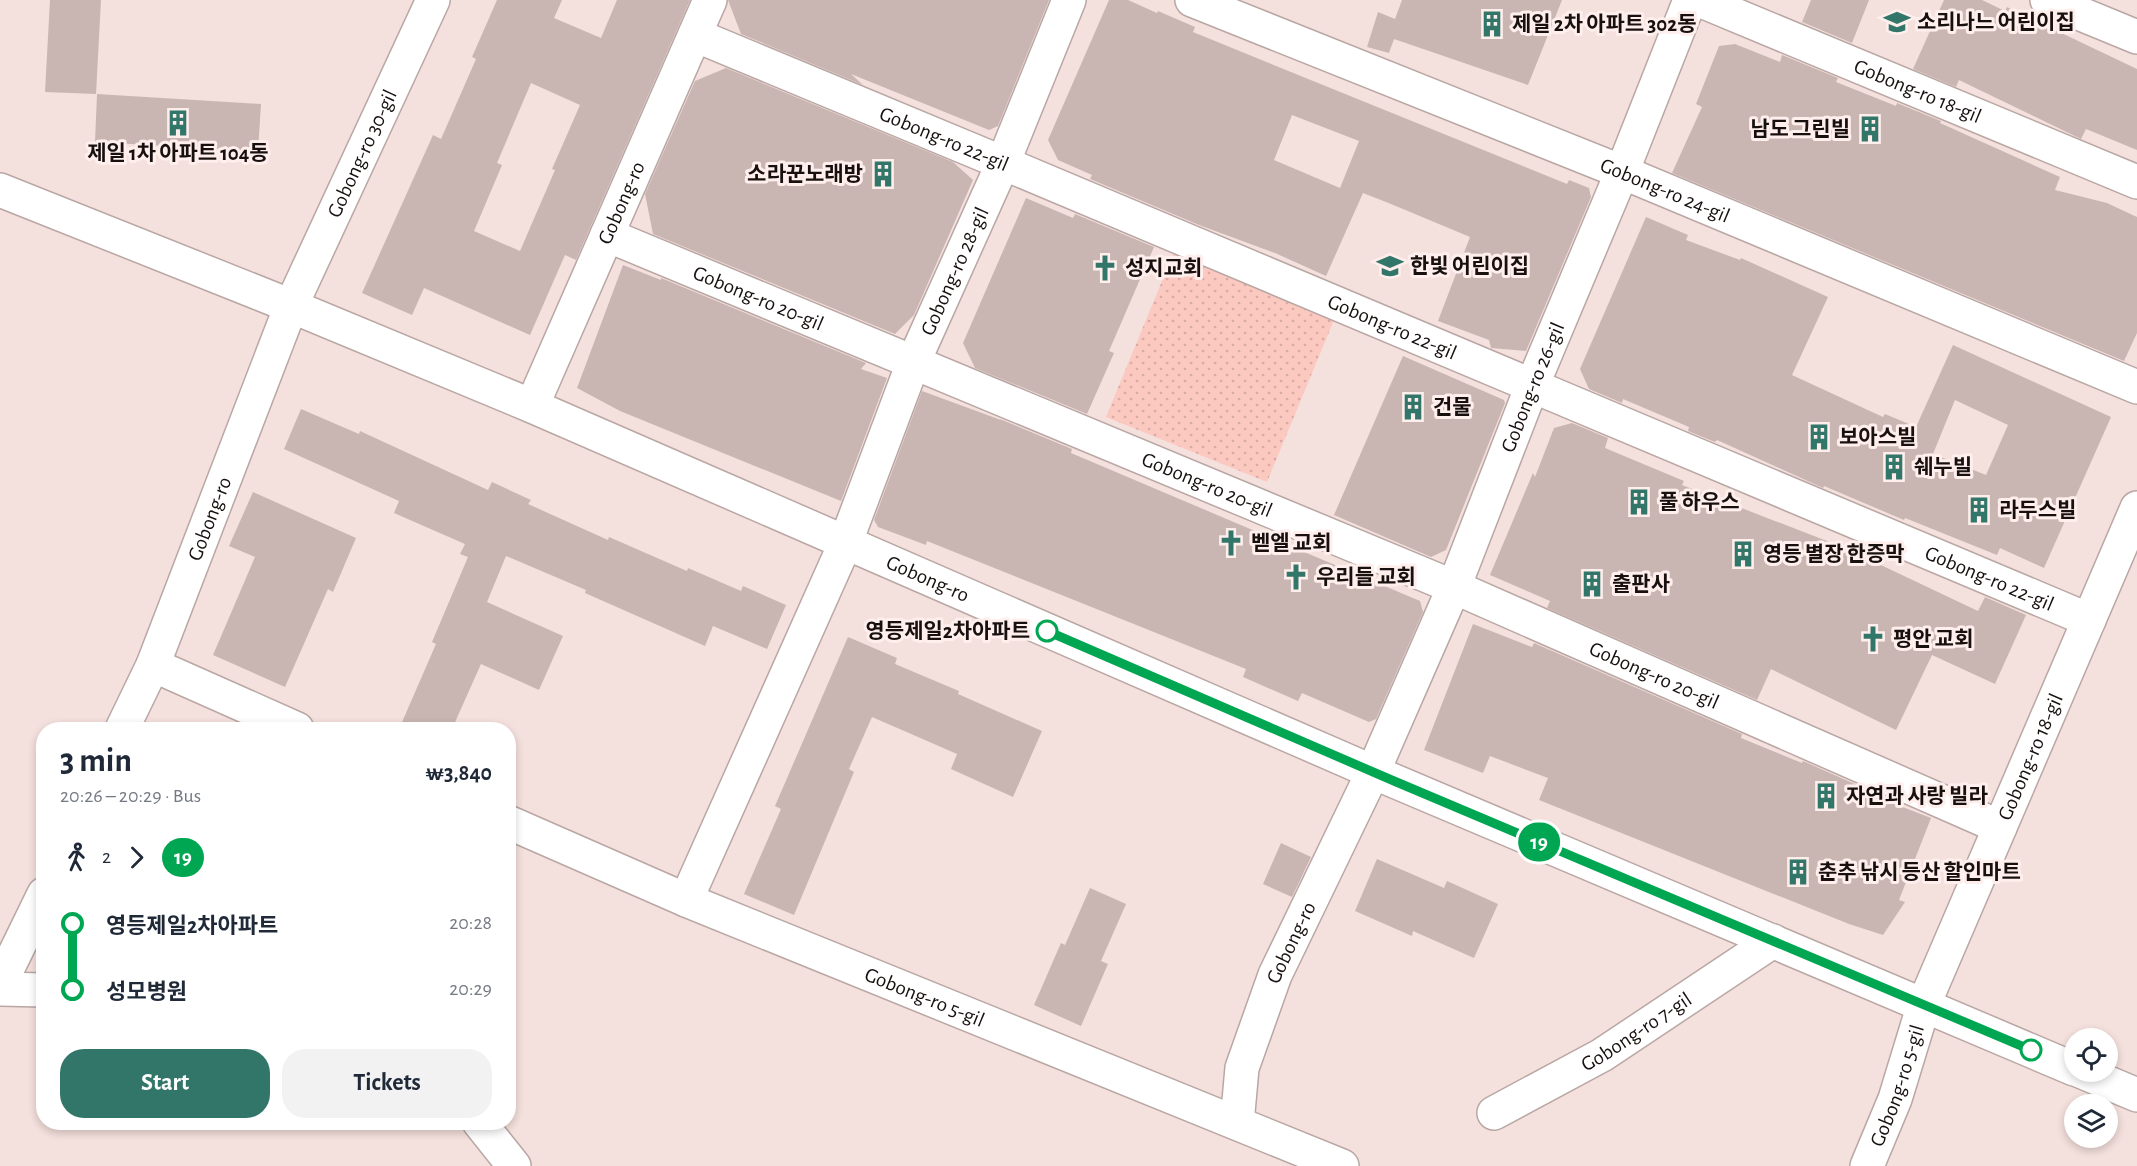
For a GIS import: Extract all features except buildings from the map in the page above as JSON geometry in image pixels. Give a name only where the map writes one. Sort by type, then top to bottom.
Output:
[{"type":"street","name":"Gobong-ro 30-gil","points":[[291,306],[433,0]]},
{"type":"street","name":"Gobong-ro","points":[[532,406],[710,0]]},
{"type":"street","name":"Gobong-ro 28-gil","points":[[845,544],[914,363],[1003,162],[1069,0]]},
{"type":"street","name":"Gobong-ro 24-gil","points":[[1192,0],[1622,172],[2137,387]]},
{"type":"street","name":"Gobong-ro 26-gil","points":[[1373,772],[1454,586],[1532,386],[1622,172],[1690,0]]},
{"type":"street","name":"Gobong-ro 18-gil","points":[[1699,0],[2137,182]]},
{"type":"street","points":[[2047,0],[2137,37]]},
{"type":"street","name":"Gobong-ro 22-gil","points":[[695,35],[1003,162],[2089,620]]},
{"type":"street","name":"Gobong-ro","points":[[0,190],[291,306],[532,406],[1373,772],[2064,1065]]},
{"type":"street","name":"Gobong-ro 20-gil","points":[[607,235],[1454,586],[2001,827]]},
{"type":"street","name":"Gobong-ro","points":[[125,722],[153,665],[291,306]]},
{"type":"street","name":"Gobong-ro 18-gil","points":[[1924,1004],[2137,508]]},
{"type":"street","points":[[686,900],[845,544]]},
{"type":"street","points":[[153,665],[281,722]]},
{"type":"street","name":"Gobong-ro","points":[[1237,1123],[1242,1068],[1275,975],[1373,772]]},
{"type":"street","name":"Gobong-ro 5-gil","points":[[516,826],[686,900],[1342,1166]]},
{"type":"street","points":[[36,911],[0,987],[36,989]]},
{"type":"street","name":"Gobong-ro 7-gil","points":[[1494,1113],[1602,1055],[1773,941]]},
{"type":"street","name":"Gobong-ro 5-gil","points":[[1867,1166],[1895,1099],[1924,1004]]},
{"type":"street","points":[[2106,1082],[2137,1095]]},
{"type":"street","points":[[485,1130],[514,1166]]},
{"type":"shaded area","points":[[1174,252],[1334,320],[1267,482],[1106,417]]},
{"type":"bus line","name":"19","points":[[1047,631],[1394,781],[2031,1050]]},
{"type":"place","name":"소리나느 어린이집","points":[[1897,22]]},
{"type":"place","name":"제일 2차 아파트 302동","points":[[1492,24]]},
{"type":"place","name":"제일 1차 아파트 104동","points":[[178,123]]},
{"type":"place","name":"남도 그린빌","points":[[1870,129]]},
{"type":"place","name":"소라꾼노래방","points":[[883,174]]},
{"type":"place","name":"한빛 어린이집","points":[[1390,266]]},
{"type":"place","name":"성지교회","points":[[1105,268]]},
{"type":"place","name":"건물","points":[[1413,407]]},
{"type":"place","name":"보아스빌","points":[[1819,437]]},
{"type":"place","name":"쉐누빌","points":[[1894,467]]},
{"type":"place","name":"풀 하우스","points":[[1639,502]]},
{"type":"place","name":"라두스빌","points":[[1979,510]]},
{"type":"place","name":"벧엘 교회","points":[[1231,543]]},
{"type":"place","name":"영등 별장 한증막","points":[[1743,554]]},
{"type":"place","name":"우리들 교회","points":[[1296,577]]},
{"type":"place","name":"출판사","points":[[1592,584]]},
{"type":"place","name":"영등제일2차아파트","points":[[1047,631]]},
{"type":"place","name":"평안 교회","points":[[1873,639]]},
{"type":"place","name":"자연과 사랑 빌라","points":[[1826,796]]},
{"type":"place","name":"춘추 낚시 등산 할인마트","points":[[1798,872]]}]
